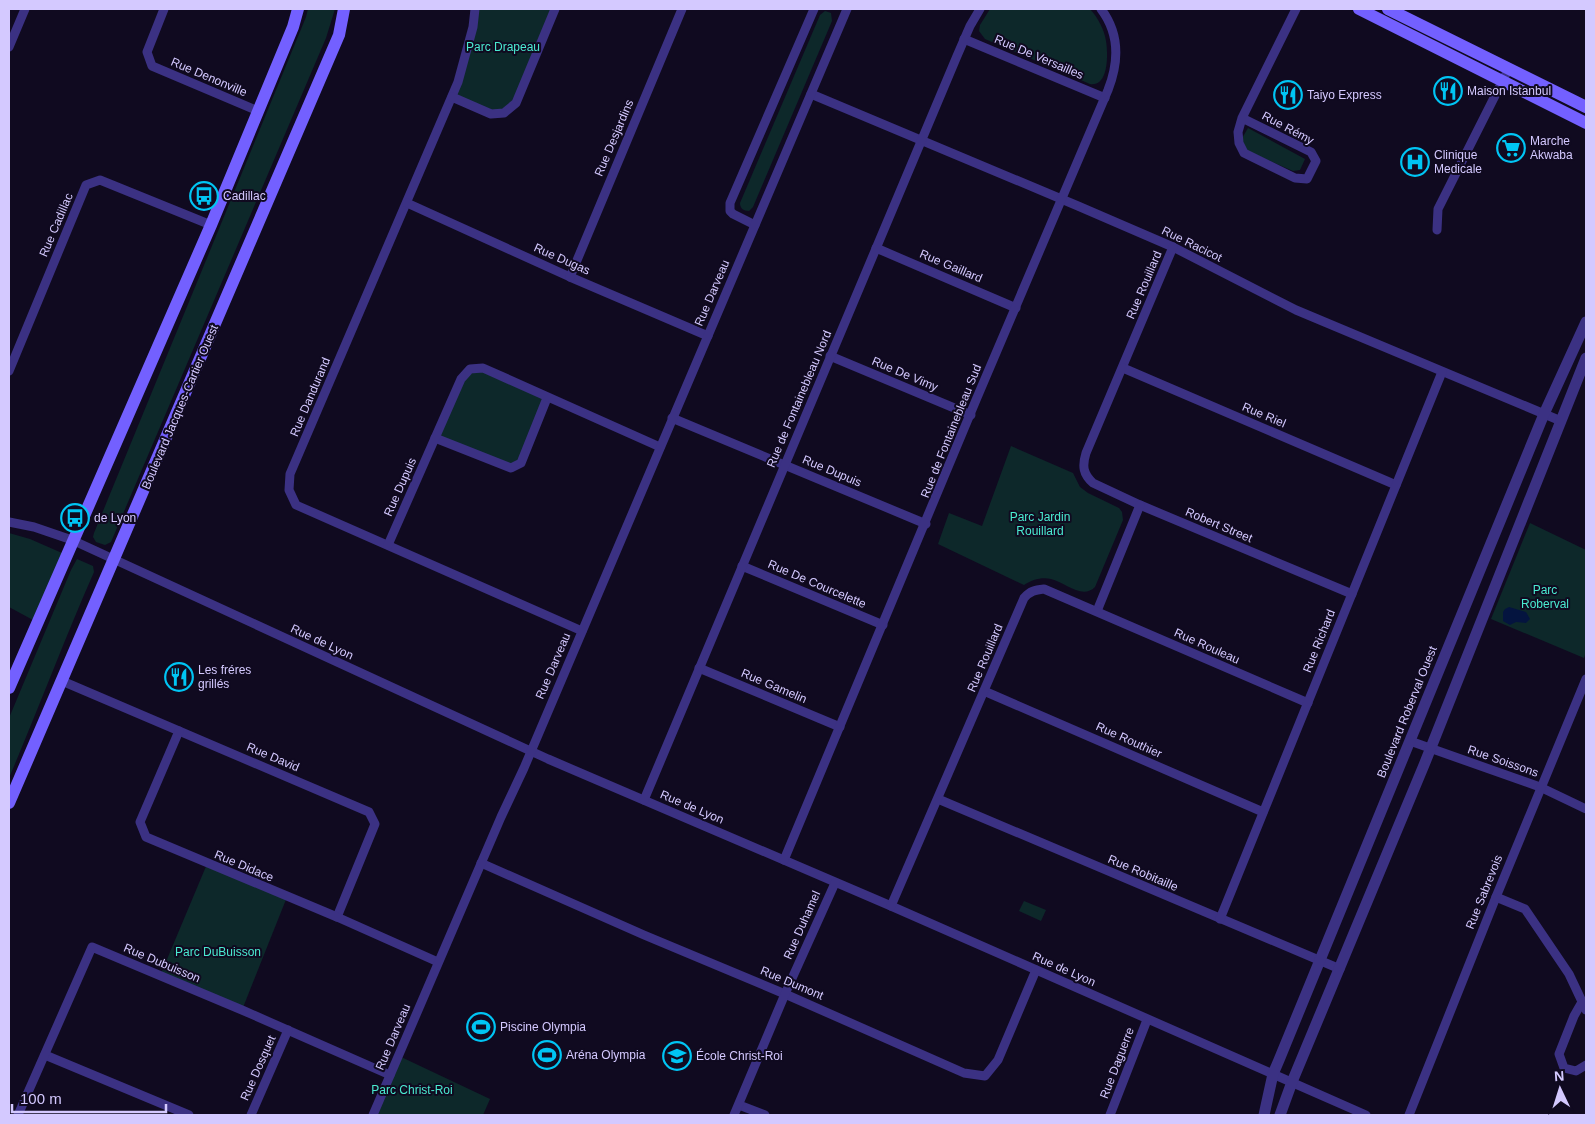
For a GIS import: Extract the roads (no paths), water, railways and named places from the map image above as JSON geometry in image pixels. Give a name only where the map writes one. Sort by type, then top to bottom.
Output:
[{"type":"main road","points":[[9,688],[210,225],[293,28],[298,9]]},
{"type":"main road","name":"Boulevard Jacques-Cartier Ouest","points":[[9,804],[339,35],[344,9]]},
{"type":"main road","points":[[1359,9],[1586,123]]},
{"type":"main road","points":[[1388,9],[1586,107]]},
{"type":"street","points":[[9,47],[13,25],[25,9]]},
{"type":"street","name":"Rue Denonville","points":[[164,9],[147,52],[152,66],[258,111]]},
{"type":"street","name":"Rue Dandurand","points":[[475,9],[473,27],[452,98],[290,474],[289,490],[296,505],[582,631]]},
{"type":"street","points":[[452,98],[491,114],[504,113],[516,103],[555,9]]},
{"type":"street","name":"Rue Desjardins","points":[[570,277],[682,9]]},
{"type":"street","points":[[755,226],[733,214],[730,211],[730,203],[814,9]]},
{"type":"street","name":"Rue Darveau","points":[[373,1115],[531,751],[846,9]]},
{"type":"street","name":"Rue de Fontainebleau Nord","points":[[644,800],[921,140],[964,39],[980,9]]},
{"type":"street","name":"Rue de Fontainebleau Sud","points":[[784,860],[1114,74],[1116,51],[1111,27],[1101,9]]},
{"type":"street","name":"Rue Rémy","points":[[1242,118],[1311,152],[1316,161],[1307,179],[1294,178],[1244,153],[1239,143],[1238,132],[1242,118],[1296,9]]},
{"type":"street","name":"Rue De Versailles","points":[[964,39],[1105,98]]},
{"type":"street","points":[[1436,230],[1438,209],[1509,68]]},
{"type":"street","name":"Rue Racicot","points":[[811,94],[1174,248],[1296,310],[1561,421]]},
{"type":"street","name":"Rue Cadillac","points":[[9,371],[86,185],[100,180],[210,225]]},
{"type":"street","name":"Rue Dugas","points":[[407,203],[570,277],[708,336]]},
{"type":"street","name":"Rue Gaillard","points":[[876,248],[1016,308]]},
{"type":"street","name":"Rue Rouillard","points":[[1083,470],[1086,453],[1174,248]]},
{"type":"street","name":"Boulevard Roberval Ouest","points":[[1264,1115],[1273,1074],[1544,414],[1586,322]]},
{"type":"street","name":"Rue De Vimy","points":[[830,356],[971,415]]},
{"type":"street","points":[[1280,1115],[1430,748],[1586,358]]},
{"type":"street","name":"Rue Dupuis","points":[[388,545],[461,379],[470,369],[483,368],[660,447]]},
{"type":"street","name":"Rue Riel","points":[[1123,368],[1396,485]]},
{"type":"street","name":"Rue Richard","points":[[1220,919],[1442,372]]},
{"type":"street","points":[[435,438],[511,468],[521,462],[548,398]]},
{"type":"street","name":"Rue Dupuis","points":[[672,418],[926,524]]},
{"type":"street","name":"Robert Street","points":[[1083,470],[1087,478],[1093,483],[1140,505],[1352,594]]},
{"type":"street","points":[[1097,611],[1140,505]]},
{"type":"street","name":"Rue de Lyon","points":[[9,522],[34,527],[72,540],[114,561],[531,751],[891,906],[1366,1115]]},
{"type":"street","name":"Rue De Courcelette","points":[[742,566],[883,625]]},
{"type":"street","name":"Rue Rouillard","points":[[891,906],[1024,598],[1028,593],[1044,589],[1097,611]]},
{"type":"street","name":"Rue Rouleau","points":[[1097,611],[1308,703]]},
{"type":"street","name":"Rue Gamelin","points":[[699,668],[840,727]]},
{"type":"street","name":"Rue Sabrevois","points":[[1409,1115],[1540,787],[1586,679]]},
{"type":"street","name":"Rue David","points":[[62,681],[369,812],[375,824],[337,917]]},
{"type":"street","name":"Rue Routhier","points":[[984,691],[1263,812]]},
{"type":"street","name":"Rue Didace","points":[[179,731],[140,822],[146,837],[337,917],[438,962]]},
{"type":"street","name":"Rue Soissons","points":[[1410,741],[1540,787],[1586,809]]},
{"type":"street","name":"Rue Robitaille","points":[[938,799],[1340,969]]},
{"type":"street","name":"Rue Dumont","points":[[481,863],[964,1073],[985,1076],[998,1060],[1036,970]]},
{"type":"street","name":"Rue Duhamel","points":[[734,1115],[785,994],[835,883]]},
{"type":"street","points":[[1496,897],[1526,909],[1569,974],[1584,1006],[1574,1016],[1559,1054],[1564,1068],[1576,1071],[1586,1064]]},
{"type":"street","name":"Rue Dubuisson","points":[[18,1115],[92,947],[390,1075]]},
{"type":"street","name":"Rue Daguerre","points":[[1110,1115],[1147,1020]]},
{"type":"street","name":"Rue Dosquet","points":[[250,1115],[288,1030]]},
{"type":"street","points":[[45,1055],[190,1115]]},
{"type":"street","points":[[739,1105],[765,1115]]},
{"type":"water","points":[[1509,607],[1526,612],[1530,619],[1526,623],[1516,622],[1510,625],[1503,621],[1503,612]]},
{"type":"place","name":"Maison Istanbul","points":[[1448,91]]},
{"type":"place","name":"Taiyo Express","points":[[1288,95]]},
{"type":"place","name":"Marche Akwaba","points":[[1511,148]]},
{"type":"place","name":"Clinique Medicale","points":[[1415,162]]},
{"type":"place","name":"Cadillac","points":[[204,196]]},
{"type":"place","name":"de Lyon","points":[[75,518]]},
{"type":"place","name":"Les fréres grillés","points":[[179,677]]},
{"type":"place","name":"Piscine Olympia","points":[[481,1027]]},
{"type":"place","name":"Aréna Olympia","points":[[547,1055]]},
{"type":"place","name":"École Christ-Roi","points":[[677,1056]]},
{"type":"park label","name":"Parc Drapeau","points":[[503,47]]},
{"type":"park label","name":"Parc Jardin Rouillard","points":[[1040,524]]},
{"type":"park label","name":"Parc Roberval","points":[[1545,597]]},
{"type":"park label","name":"Parc DuBuisson","points":[[218,952]]},
{"type":"park label","name":"Parc Christ-Roi","points":[[412,1090]]}]
